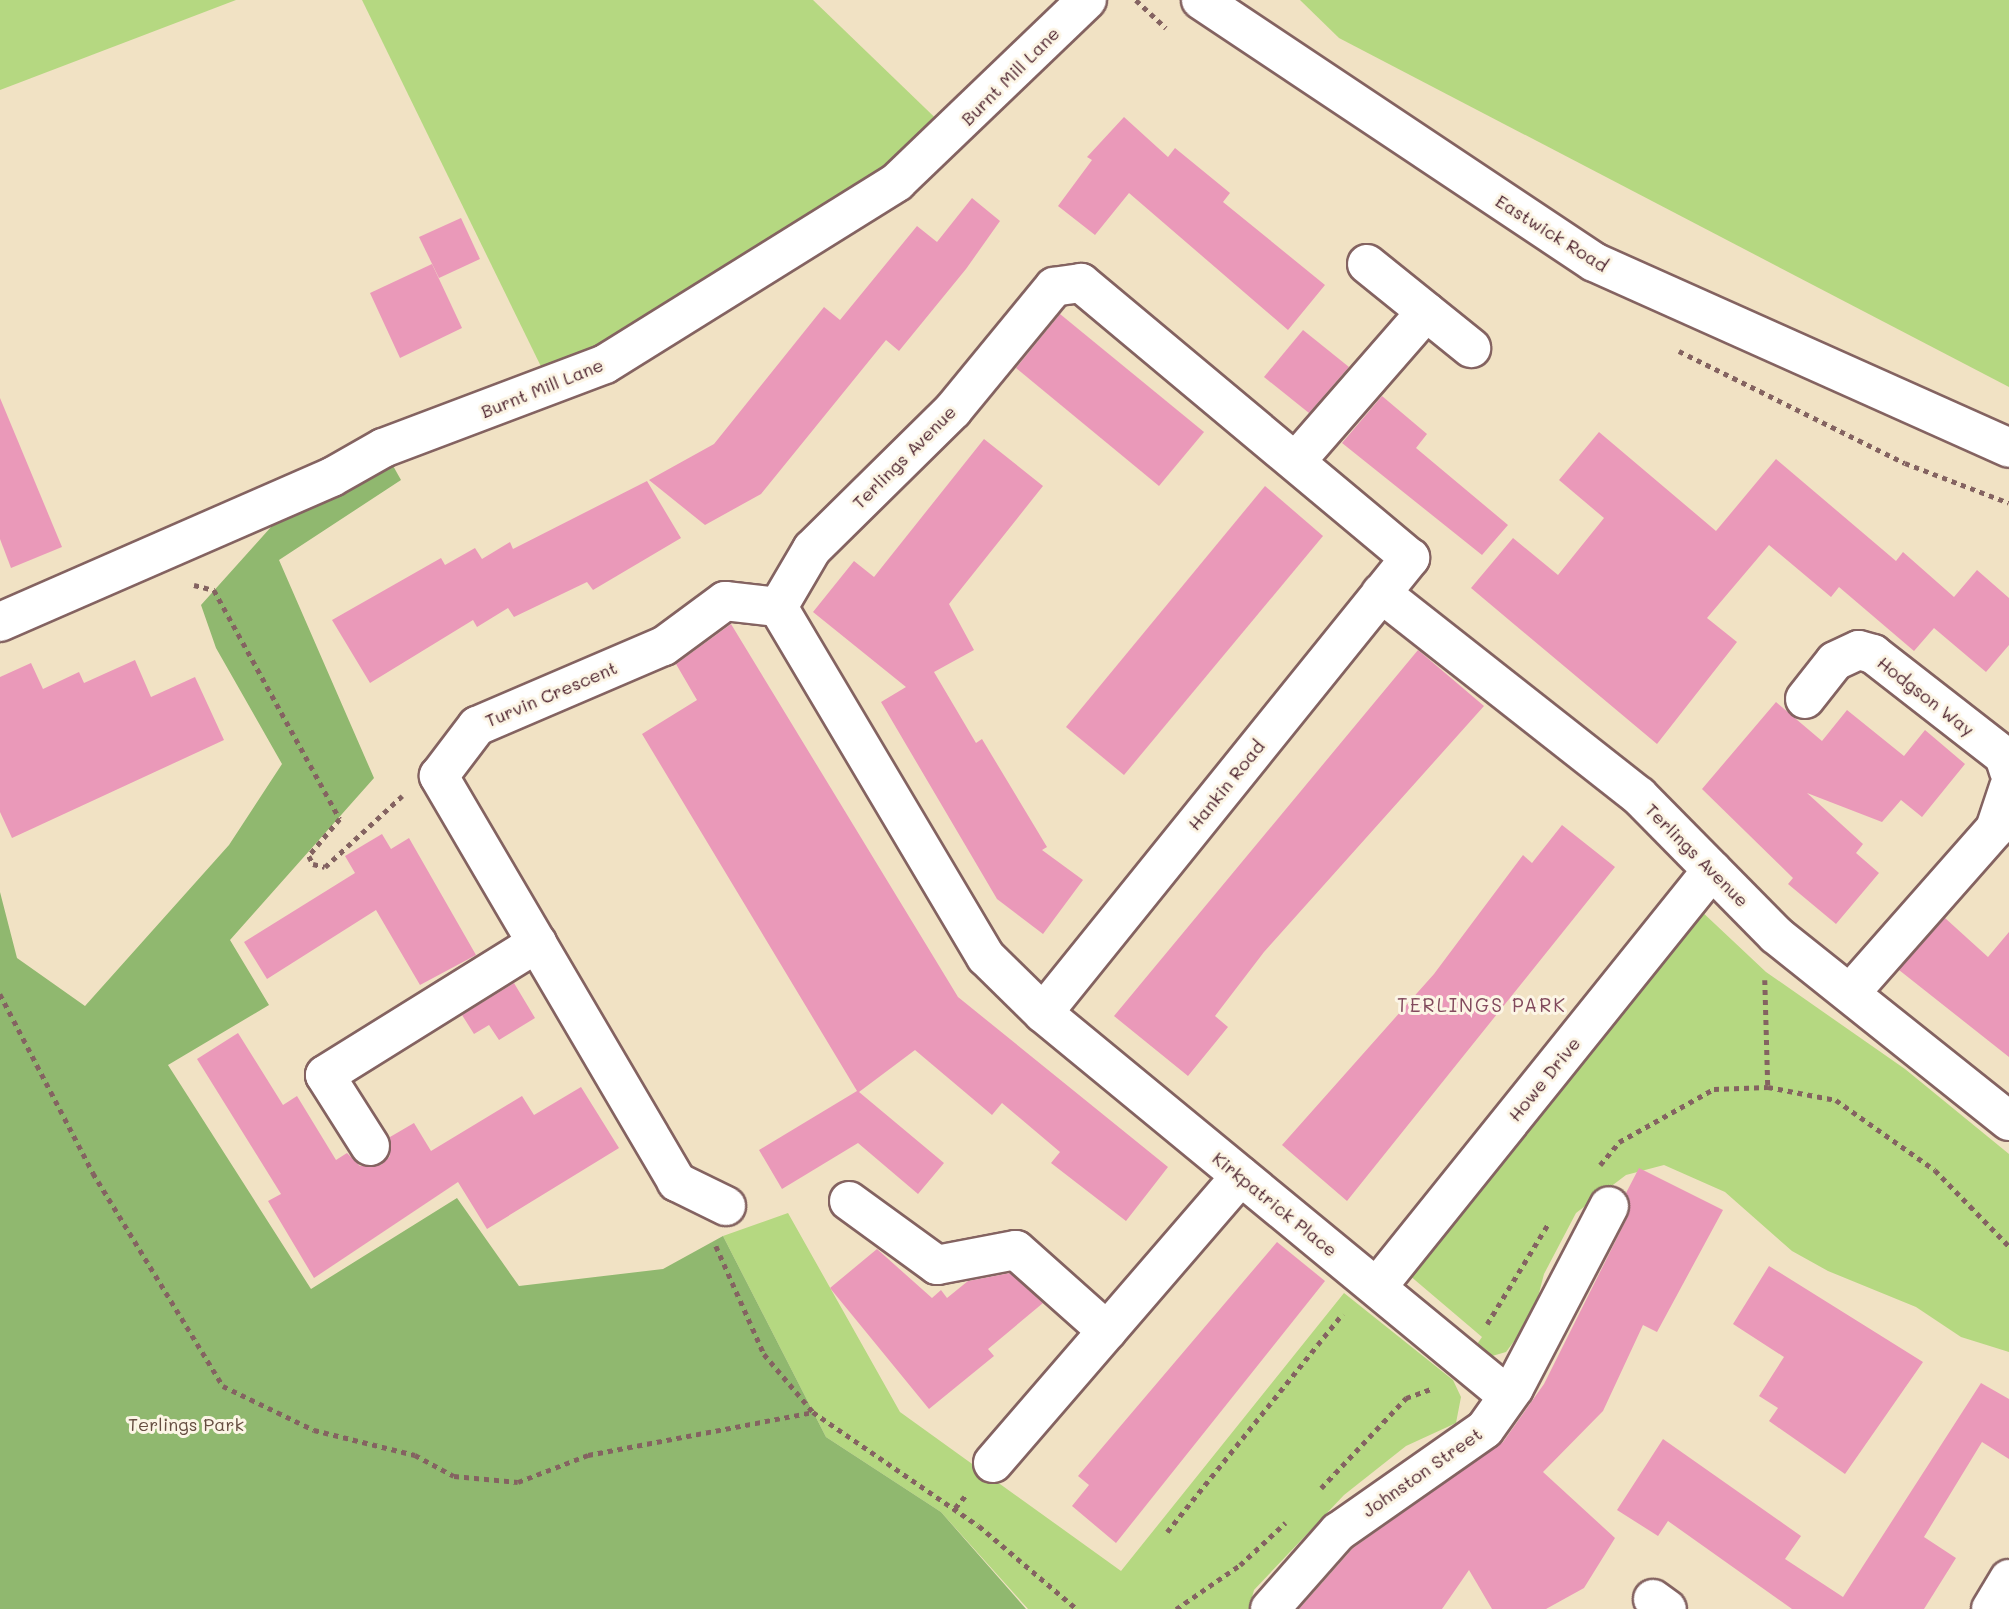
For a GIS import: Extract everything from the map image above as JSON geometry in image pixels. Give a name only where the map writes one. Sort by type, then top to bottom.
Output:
[{"type":"street","name":"Burnt Mill Lane","points":[[0,622],[332,477],[383,448],[605,365],[897,182],[1087,0]]},
{"type":"street","name":"Eastwick Road","points":[[1201,0],[1594,262],[2009,448]]},
{"type":"street","points":[[1367,264],[1471,348]]},
{"type":"street","name":"Terlings Avenue","points":[[778,607],[812,549],[953,410],[1054,287],[1081,284],[1410,558]]},
{"type":"street","points":[[1296,461],[1426,312]]},
{"type":"street","name":"Hankin Road","points":[[1043,1013],[1410,558]]},
{"type":"street","name":"Terlings Avenue","points":[[1381,593],[1639,796],[1776,935],[1852,991],[2009,1121]]},
{"type":"street","name":"Turvin Crescent","points":[[439,776],[477,726],[664,646],[724,601],[778,607]]},
{"type":"street","points":[[778,607],[944,892],[986,957],[1043,1013]]},
{"type":"street","name":"Hodgson Way","points":[[1805,699],[1835,661],[1859,650],[1872,654],[2004,756],[2009,771]]},
{"type":"street","points":[[439,776],[677,1182],[726,1206]]},
{"type":"street","points":[[1852,991],[1996,829],[2009,787]]},
{"type":"street","name":"Howe Drive","points":[[1373,1284],[1712,870]]},
{"type":"street","points":[[370,1146],[325,1075],[537,943]]},
{"type":"street","name":"Kirkpatrick Place","points":[[1043,1013],[1508,1396]]},
{"type":"street","points":[[993,1463],[1241,1175]]},
{"type":"street","points":[[849,1201],[937,1265],[1016,1250],[1107,1331]]},
{"type":"street","name":"Johnston Street","points":[[1270,1609],[1338,1532],[1485,1429],[1508,1396],[1609,1206]]},
{"type":"path","points":[[214,590],[340,819],[309,856],[313,864],[325,867],[389,803],[439,776]]},
{"type":"path","points":[[1768,1087],[1764,954],[1776,935]]},
{"type":"path","points":[[0,994],[93,1173],[223,1385],[314,1430],[415,1455],[454,1476],[518,1482],[588,1455],[813,1412]]},
{"type":"path","points":[[726,1206],[710,1233],[764,1354],[813,1412],[979,1525],[1077,1609]]},
{"type":"path","points":[[1167,1532],[1373,1284]]},
{"type":"green space","points":[[0,0],[236,0],[0,90]]},
{"type":"green space","points":[[362,0],[813,0],[952,134],[551,387]]},
{"type":"green space","points":[[1300,0],[2009,0],[2009,387],[1339,38]]},
{"type":"green space","name":"Terlings Park","points":[[383,448],[401,480],[279,560],[374,778],[230,940],[269,1005],[168,1065],[311,1289],[457,1198],[519,1286],[663,1269],[723,1236],[826,1437],[941,1512],[1026,1609],[0,1609],[0,892],[17,958],[85,1006],[229,845],[282,764],[216,648],[201,605],[271,527],[259,494]]},
{"type":"green space","points":[[1699,909],[1766,972],[1905,1069],[2009,1154],[2009,1352],[1961,1337],[1916,1307],[1828,1271],[1792,1251],[1725,1192],[1664,1165],[1626,1175],[1576,1213],[1544,1274],[1533,1316],[1506,1352],[1492,1356],[1475,1347],[1482,1337],[1402,1269]]},
{"type":"green space","points":[[788,1213],[900,1412],[1121,1571],[1344,1293],[1453,1380],[1461,1397],[1456,1423],[1406,1446],[1344,1495],[1254,1590],[1249,1609],[1028,1609],[941,1512],[826,1437],[723,1236]]},
{"type":"building","points":[[1124,117],[1168,157],[1175,148],[1230,193],[1223,202],[1325,285],[1288,330],[1129,193],[1095,235],[1058,206],[1092,160],[1087,157]]},
{"type":"building","points":[[972,198],[1000,221],[966,269],[899,351],[886,340],[761,494],[705,525],[649,480],[714,444],[824,307],[840,320],[917,226],[937,242]]},
{"type":"building","points":[[461,218],[480,259],[439,278],[419,237]]},
{"type":"building","points":[[432,264],[462,328],[400,358],[370,293]]},
{"type":"building","points":[[1060,314],[1204,432],[1159,486],[1016,368]]},
{"type":"building","points":[[1303,330],[1349,367],[1309,413],[1264,377]]},
{"type":"building","points":[[1382,396],[1427,434],[1416,448],[1508,525],[1482,555],[1342,443]]},
{"type":"building","points":[[0,398],[62,547],[11,568],[0,539]]},
{"type":"building","points":[[1599,432],[1716,531],[1776,459],[1896,561],[1903,552],[1954,597],[1977,570],[2009,598],[2009,645],[1986,672],[1934,628],[1914,651],[1839,587],[1831,597],[1769,545],[1707,618],[1737,642],[1657,744],[1471,588],[1513,538],[1558,575],[1604,518],[1559,480]]},
{"type":"building","points":[[984,439],[1043,486],[949,604],[974,650],[934,672],[976,743],[982,739],[1047,847],[1042,850],[1083,880],[1043,934],[997,899],[881,702],[906,687],[813,612],[854,561],[874,577]]},
{"type":"building","points":[[647,481],[681,538],[593,590],[587,582],[514,617],[508,608],[477,627],[473,620],[370,683],[332,620],[441,558],[445,565],[475,548],[482,559],[510,542],[513,549]]},
{"type":"building","points":[[1265,486],[1323,536],[1124,775],[1066,727]]},
{"type":"building","points":[[731,624],[958,997],[1168,1167],[1126,1221],[1051,1163],[1060,1152],[1002,1103],[992,1115],[915,1050],[859,1092],[944,1163],[918,1194],[858,1143],[782,1189],[759,1150],[857,1091],[642,734],[697,700],[676,664]]},
{"type":"building","points":[[1418,650],[1484,706],[1264,952],[1215,1016],[1228,1027],[1188,1076],[1114,1016]]},
{"type":"building","points":[[135,660],[151,697],[195,677],[224,740],[12,838],[0,812],[0,677],[31,663],[43,689],[79,672],[84,683]]},
{"type":"building","points":[[1776,702],[1822,741],[1847,710],[1904,756],[1925,730],[1965,764],[1922,817],[1901,800],[1882,822],[1807,793],[1863,844],[1856,853],[1879,873],[1836,924],[1788,884],[1793,878],[1702,789]]},
{"type":"building","points":[[1562,825],[1615,867],[1347,1201],[1282,1145],[1434,974],[1523,855],[1532,863]]},
{"type":"building","points":[[382,834],[391,849],[409,838],[476,955],[420,985],[376,910],[267,979],[244,942],[355,873],[345,856]]},
{"type":"building","points":[[1945,918],[1988,957],[2009,932],[2009,1057],[1899,970]]},
{"type":"building","points":[[514,983],[535,1018],[499,1040],[489,1025],[474,1034],[462,1015]]},
{"type":"building","points":[[238,1033],[283,1105],[297,1096],[336,1160],[347,1153],[360,1166],[381,1165],[390,1156],[390,1137],[414,1123],[431,1151],[522,1096],[534,1115],[581,1087],[619,1148],[487,1229],[458,1182],[314,1278],[268,1201],[281,1194],[197,1059]]},
{"type":"building","points":[[1639,1168],[1723,1210],[1657,1332],[1643,1325],[1603,1411],[1543,1472],[1615,1538],[1584,1588],[1546,1609],[1492,1609],[1469,1570],[1442,1609],[1299,1609],[1353,1548],[1503,1442],[1544,1384],[1628,1216],[1626,1193]]},
{"type":"building","points":[[1277,1242],[1325,1281],[1116,1543],[1072,1506],[1089,1485],[1078,1476]]},
{"type":"building","points":[[877,1249],[932,1298],[941,1290],[947,1298],[968,1281],[1010,1273],[1043,1303],[988,1349],[994,1356],[929,1409],[830,1288]]},
{"type":"building","points":[[1769,1266],[1923,1362],[1845,1474],[1769,1421],[1778,1408],[1759,1396],[1784,1357],[1733,1324]]},
{"type":"building","points":[[1981,1383],[2009,1399],[2009,1459],[1982,1442],[1924,1537],[1956,1558],[1924,1609],[1792,1609],[1668,1521],[1658,1536],[1617,1510],[1663,1439],[1801,1536],[1785,1559],[1843,1597]]},
{"type":"district","name":"TERLINGS PARK","points":[[1482,1005]]}]
